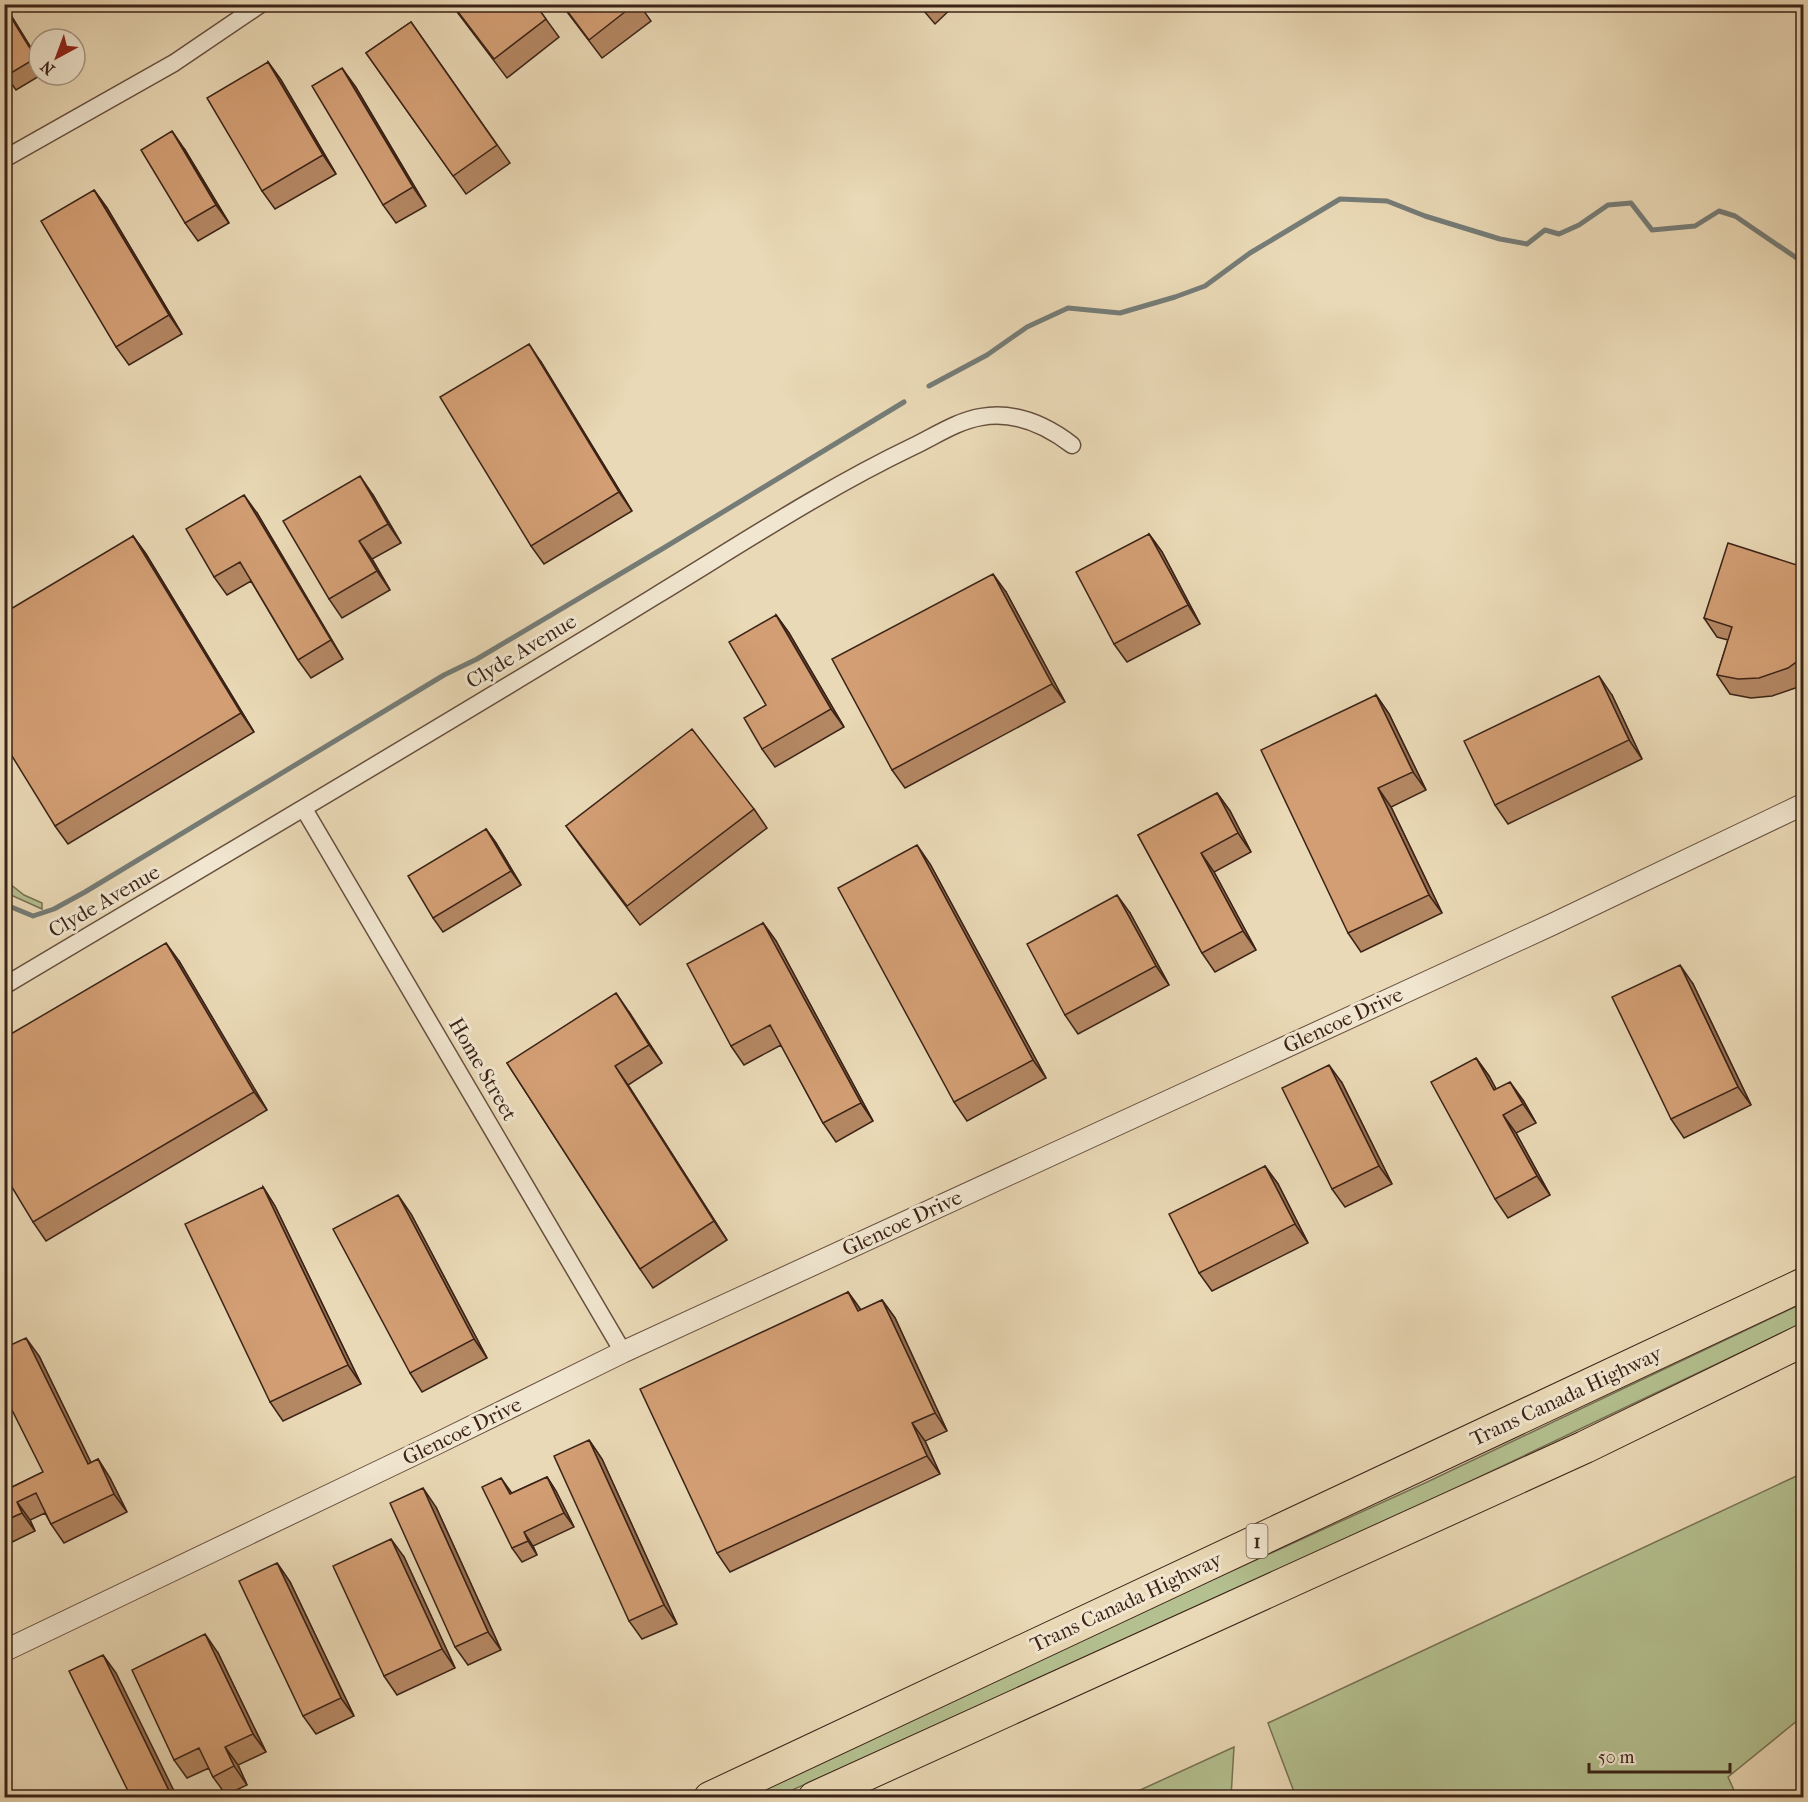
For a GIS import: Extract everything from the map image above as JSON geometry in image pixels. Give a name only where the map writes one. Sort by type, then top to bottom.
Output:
[{"type":"highway","name":"Trans Canada Highway","points":[[710,1797],[1803,1284]]},
{"type":"highway","name":"1","points":[[814,1797],[1434,1517],[1628,1427],[1803,1340]]},
{"type":"highway","points":[[1628,1427],[1664,1420],[1803,1358]]},
{"type":"street","points":[[4,159],[165,68],[261,4]]},
{"type":"street","name":"Clyde Avenue","points":[[4,986],[304,809],[804,505],[891,457],[948,429],[982,416],[1010,416],[1037,423],[1072,445]]},
{"type":"street","name":"Glencoe Drive","points":[[4,1651],[623,1352],[1531,934],[1803,804]]},
{"type":"street","name":"Home Street","points":[[304,809],[623,1352]]},
{"type":"green space","points":[[5,880],[24,895],[42,903],[42,909],[11,895],[5,915]]},
{"type":"green space","points":[[1803,1303],[1803,1323],[1435,1498],[777,1797],[733,1798],[1425,1483]]},
{"type":"green space","points":[[1803,1473],[1803,1716],[1728,1777],[1737,1797],[1296,1797],[1268,1723]]},
{"type":"green space","points":[[1234,1747],[1231,1797],[1125,1797]]},
{"type":"building","points":[[452,4],[535,4],[546,19],[494,59]]},
{"type":"building","points":[[562,4],[635,4],[589,40]]},
{"type":"building","points":[[4,6],[27,43],[27,63],[6,76],[4,73]]},
{"type":"building","points":[[411,22],[497,145],[453,176],[366,53]]},
{"type":"building","points":[[268,62],[323,155],[262,191],[207,98]]},
{"type":"building","points":[[342,68],[413,187],[383,205],[312,86]]},
{"type":"building","points":[[172,131],[216,205],[185,223],[141,150]]},
{"type":"building","points":[[94,190],[169,315],[116,347],[41,221]]},
{"type":"building","points":[[529,344],[619,492],[531,546],[440,397]]},
{"type":"building","points":[[360,476],[388,524],[359,541],[377,571],[329,599],[283,521]]},
{"type":"building","points":[[244,495],[331,640],[298,660],[240,562],[214,577],[186,529]]},
{"type":"building","points":[[1149,534],[1188,605],[1114,644],[1076,572]]},
{"type":"building","points":[[133,536],[241,713],[55,826],[4,743],[4,613]]},
{"type":"building","points":[[1728,543],[1803,567],[1803,578],[1799,591],[1803,593],[1803,657],[1788,668],[1759,678],[1738,679],[1717,675],[1732,627],[1704,618]]},
{"type":"building","points":[[993,574],[1052,684],[892,770],[832,659]]},
{"type":"building","points":[[776,615],[831,709],[762,749],[744,718],[766,705],[729,642]]},
{"type":"building","points":[[1599,676],[1629,740],[1495,805],[1464,741]]},
{"type":"building","points":[[1376,695],[1413,772],[1378,788],[1429,895],[1348,933],[1261,750]]},
{"type":"building","points":[[692,729],[754,809],[627,906],[566,826]]},
{"type":"building","points":[[1217,793],[1238,833],[1201,853],[1243,931],[1202,953],[1138,835]]},
{"type":"building","points":[[486,829],[511,871],[433,918],[408,876]]},
{"type":"building","points":[[917,845],[1033,1060],[954,1102],[838,888]]},
{"type":"building","points":[[1117,895],[1156,966],[1065,1015],[1027,944]]},
{"type":"building","points":[[763,923],[861,1103],[823,1123],[770,1025],[731,1046],[687,964]]},
{"type":"building","points":[[166,943],[254,1092],[33,1222],[4,1174],[4,1038]]},
{"type":"building","points":[[1680,965],[1738,1087],[1671,1119],[1612,997]]},
{"type":"building","points":[[616,993],[649,1045],[615,1066],[714,1221],[640,1269],[507,1063]]},
{"type":"building","points":[[1476,1058],[1494,1090],[1510,1082],[1523,1104],[1503,1115],[1537,1176],[1495,1199],[1431,1082]]},
{"type":"building","points":[[1329,1065],[1379,1166],[1332,1189],[1282,1088]]},
{"type":"building","points":[[1265,1166],[1295,1224],[1199,1273],[1169,1214]]},
{"type":"building","points":[[263,1187],[348,1365],[270,1402],[185,1224]]},
{"type":"building","points":[[398,1195],[474,1339],[410,1373],[333,1229]]},
{"type":"building","points":[[848,1292],[858,1311],[882,1300],[935,1413],[912,1423],[927,1456],[717,1553],[640,1389]]},
{"type":"building","points":[[26,1338],[88,1464],[98,1459],[114,1494],[51,1524],[36,1493],[17,1502],[22,1513],[4,1521],[4,1491],[43,1472],[4,1394],[4,1348]]},
{"type":"building","points":[[589,1440],[664,1605],[629,1621],[554,1456]]},
{"type":"building","points":[[547,1477],[564,1513],[524,1532],[528,1541],[512,1548],[482,1487],[501,1478],[510,1494]]},
{"type":"building","points":[[423,1488],[488,1632],[455,1647],[390,1503]]},
{"type":"building","points":[[391,1539],[442,1649],[384,1676],[333,1566]]},
{"type":"building","points":[[277,1563],[341,1698],[303,1716],[239,1581]]},
{"type":"building","points":[[205,1634],[253,1734],[225,1747],[234,1766],[213,1777],[199,1748],[174,1760],[132,1670]]},
{"type":"building","points":[[103,1655],[172,1797],[131,1797],[69,1671]]},
{"type":"waterway","points":[[929,386],[987,355],[1027,327],[1068,308],[1120,313],[1205,286],[1250,253],[1340,199],[1387,201],[1425,216],[1500,239],[1527,244],[1545,230],[1559,234],[1579,225],[1608,205],[1631,203],[1652,230],[1695,226],[1719,211],[1735,216],[1804,263]]},
{"type":"waterway","points":[[4,904],[33,916],[54,909],[85,892],[444,675],[477,659],[904,402]]}]
